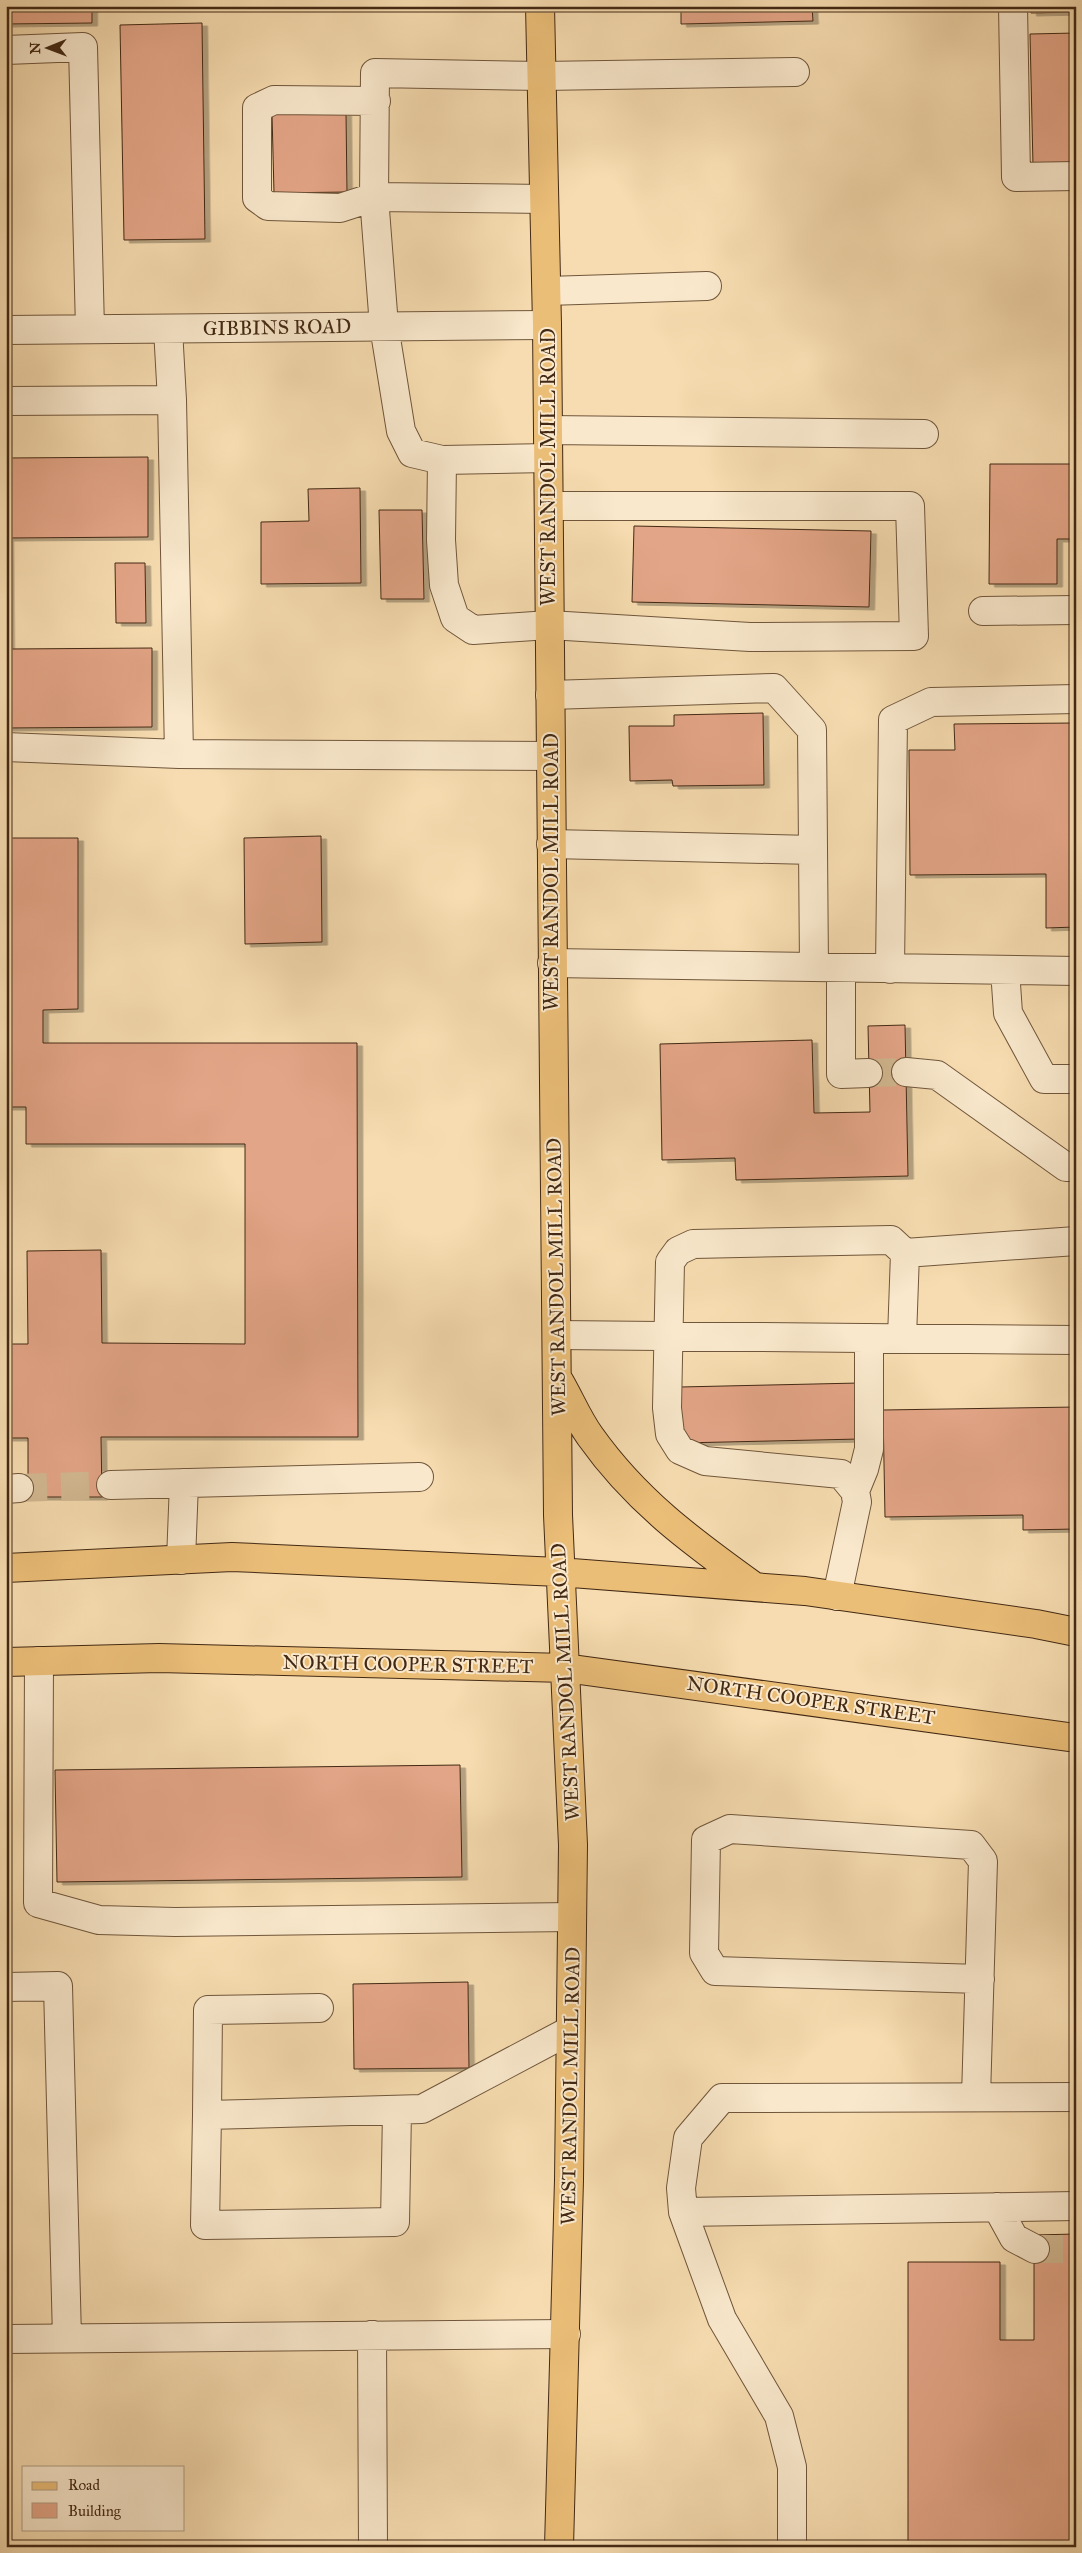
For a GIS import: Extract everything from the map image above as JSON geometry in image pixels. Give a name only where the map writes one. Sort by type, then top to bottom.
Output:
[{"type":"main road","name":"WEST RANDOL MILL ROAD","points":[[540,6],[547,291],[559,1572],[570,1762],[572,1917],[566,2334],[559,2547]]},
{"type":"main road","points":[[557,1375],[589,1434],[627,1484],[682,1534],[755,1587]]},
{"type":"main road","points":[[6,1568],[232,1557],[559,1572],[755,1587],[837,1596],[1036,1624],[1076,1632]]},
{"type":"main road","name":"NORTH COOPER STREET","points":[[6,1662],[159,1658],[565,1668],[1076,1738]]},
{"type":"street","points":[[1013,6],[1016,177],[1076,176]]},
{"type":"street","points":[[6,50],[84,47],[90,329]]},
{"type":"street","points":[[548,458],[442,460],[412,453],[401,431],[384,326],[374,197],[375,73],[542,76],[795,72]]},
{"type":"street","points":[[376,101],[274,100],[257,108],[257,198],[268,206],[340,208],[374,197],[544,199]]},
{"type":"street","points":[[547,291],[707,286]]},
{"type":"street","name":"GIBBINS ROAD","points":[[6,330],[547,325]]},
{"type":"street","points":[[168,328],[172,400],[179,754]]},
{"type":"street","points":[[6,401],[172,400]]},
{"type":"street","points":[[548,430],[924,434]]},
{"type":"street","points":[[442,460],[441,540],[444,585],[455,618],[473,630],[549,626],[750,637],[914,636],[910,506],[548,506]]},
{"type":"street","points":[[983,611],[1076,610]]},
{"type":"street","points":[[550,696],[774,688],[812,730],[814,967]]},
{"type":"street","points":[[890,968],[893,720],[931,702],[1076,699]]},
{"type":"street","points":[[6,748],[179,754],[550,756]]},
{"type":"street","points":[[551,844],[813,850]]},
{"type":"street","points":[[552,963],[1076,971]]},
{"type":"street","points":[[841,968],[841,1074],[868,1073]]},
{"type":"street","points":[[1005,970],[1008,1014],[1044,1078],[1076,1079]]},
{"type":"street","points":[[906,1072],[937,1075],[1066,1167],[1076,1168]]},
{"type":"street","points":[[855,1491],[841,1474],[705,1461],[680,1450],[670,1434],[667,1408],[670,1262],[678,1251],[693,1244],[891,1240],[905,1253],[1076,1241]]},
{"type":"street","points":[[902,1338],[905,1253]]},
{"type":"street","points":[[556,1335],[1076,1340]]},
{"type":"street","points":[[837,1596],[856,1502],[855,1491],[864,1469],[869,1449],[869,1338]]},
{"type":"street","points":[[110,1485],[419,1477]]},
{"type":"street","points":[[181,1560],[184,1483]]},
{"type":"street","points":[[39,1661],[38,1904],[99,1920],[175,1922],[572,1917]]},
{"type":"street","points":[[976,2097],[980,1979],[983,1861],[971,1844],[730,1829],[706,1840],[704,1953],[715,1971],[980,1979]]},
{"type":"street","points":[[6,1987],[58,1986],[66,2338]]},
{"type":"street","points":[[319,2008],[208,2010],[205,2225],[395,2222],[397,2110]]},
{"type":"street","points":[[207,2115],[422,2109],[569,2032]]},
{"type":"street","points":[[792,2547],[792,2467],[779,2416],[722,2319],[682,2212],[681,2188],[688,2138],[722,2098],[1076,2097]]},
{"type":"street","points":[[682,2212],[1076,2206]]},
{"type":"street","points":[[997,2207],[1014,2238],[1035,2249]]},
{"type":"street","points":[[6,2339],[566,2334]]},
{"type":"street","points":[[372,2335],[373,2547]]},
{"type":"building","points":[[6,6],[92,6],[92,23],[6,24]]},
{"type":"building","points":[[681,6],[812,6],[813,21],[681,24]]},
{"type":"building","points":[[1031,6],[1076,6],[1076,12],[1031,13]]},
{"type":"building","points":[[202,23],[205,239],[124,240],[120,25]]},
{"type":"building","points":[[1076,33],[1076,165],[1033,166],[1030,34]]},
{"type":"building","points":[[346,113],[347,192],[274,193],[272,114]]},
{"type":"building","points":[[148,457],[148,537],[8,538],[9,649],[152,648],[152,727],[6,728],[6,458]]},
{"type":"building","points":[[990,464],[1076,464],[1076,539],[1057,539],[1057,584],[989,584]]},
{"type":"building","points":[[360,488],[361,583],[261,584],[261,522],[309,521],[308,489]]},
{"type":"building","points":[[379,510],[422,510],[424,599],[381,599]]},
{"type":"building","points":[[634,526],[871,531],[869,607],[632,602]]},
{"type":"building","points":[[115,563],[145,563],[146,623],[116,623]]},
{"type":"building","points":[[763,713],[764,785],[673,786],[672,780],[630,781],[629,726],[674,726],[674,715]]},
{"type":"building","points":[[1076,723],[1076,927],[1046,928],[1046,874],[910,875],[909,750],[955,750],[954,724]]},
{"type":"building","points":[[321,836],[322,942],[245,944],[244,838]]},
{"type":"building","points":[[6,838],[78,838],[78,1009],[43,1010],[43,1043],[357,1043],[358,1437],[101,1437],[102,1497],[28,1497],[28,1438],[6,1438],[6,1344],[28,1344],[27,1251],[101,1250],[102,1343],[245,1344],[245,1144],[26,1144],[26,1107],[6,1107]]},
{"type":"building","points":[[905,1025],[908,1176],[736,1180],[735,1158],[662,1160],[660,1044],[812,1040],[814,1113],[870,1112],[868,1026]]},
{"type":"building","points":[[859,1383],[860,1439],[681,1443],[680,1387]]},
{"type":"building","points":[[1076,1407],[1076,1529],[1023,1530],[1023,1515],[885,1517],[883,1410]]},
{"type":"building","points":[[460,1765],[462,1877],[57,1882],[55,1770]]},
{"type":"building","points":[[468,1982],[469,2068],[354,2069],[353,1984]]},
{"type":"building","points":[[1076,2234],[1076,2547],[908,2547],[908,2262],[1000,2262],[1000,2340],[1034,2340],[1034,2235]]},
{"type":"tunnel","points":[[868,1073],[906,1072]]},
{"type":"tunnel","points":[[19,1488],[111,1485]]},
{"type":"tunnel","points":[[1035,2249],[1076,2249]]}]
